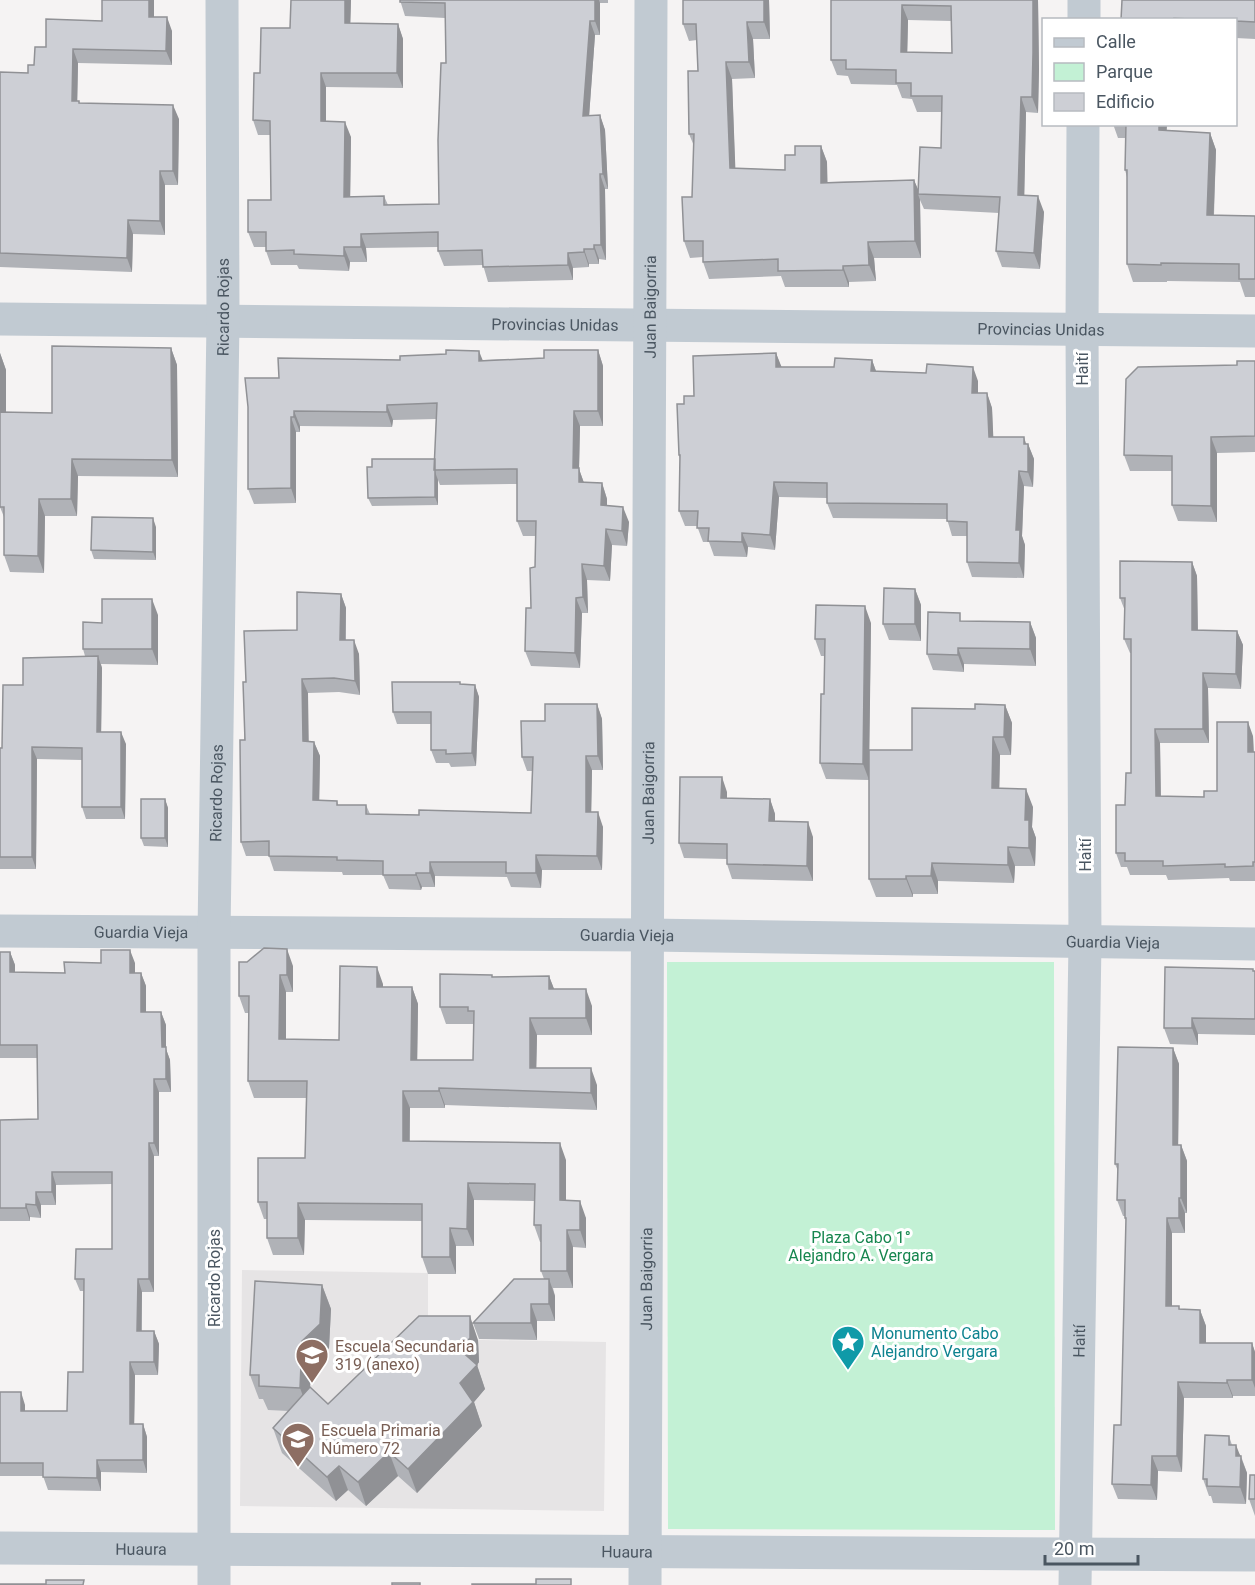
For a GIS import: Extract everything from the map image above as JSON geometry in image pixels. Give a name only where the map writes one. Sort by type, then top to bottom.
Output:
[{"type":"street","name":"Ricardo Rojas","points":[[214,1585],[214,933],[224,321],[222,0]]},
{"type":"street","name":"Juan Baigorria","points":[[645,1585],[651,0]]},
{"type":"street","points":[[1084,0],[1084,18]]},
{"type":"street","name":"Haití","points":[[1076,1570],[1085,942],[1083,126]]},
{"type":"street","name":"Provincias Unidas","points":[[0,320],[1255,331]]},
{"type":"street","name":"Guardia Vieja","points":[[0,931],[649,935],[1255,944]]},
{"type":"street","name":"Huaura","points":[[0,1548],[646,1551],[1076,1570],[1255,1555]]},
{"type":"shaded area","points":[[242,1270],[428,1273],[428,1339],[606,1342],[604,1511],[240,1506]]},
{"type":"green space","name":"Plaza Cabo 1° Alejandro A. Vergara","points":[[667,962],[1054,962],[1055,1530],[668,1529]]},
{"type":"building","points":[[102,0],[149,0],[149,17],[167,17],[166,51],[73,49],[72,101],[173,105],[173,171],[160,171],[160,221],[128,220],[127,258],[0,253],[0,72],[28,73],[28,65],[34,65],[35,47],[46,47],[46,19],[102,21]]},
{"type":"building","points":[[291,0],[345,0],[345,23],[398,24],[397,73],[321,73],[321,121],[345,122],[344,197],[384,196],[384,205],[439,204],[438,140],[441,63],[446,63],[445,3],[400,2],[400,0],[595,0],[595,21],[590,21],[583,116],[600,115],[603,174],[600,174],[601,245],[594,245],[594,249],[584,249],[584,252],[568,253],[568,265],[483,267],[482,250],[438,251],[438,232],[361,234],[361,247],[344,247],[344,256],[294,254],[294,250],[266,251],[266,232],[248,232],[248,200],[271,200],[270,121],[253,120],[254,73],[260,73],[261,28],[290,28]]},
{"type":"building","points":[[683,0],[764,0],[764,22],[747,22],[749,62],[726,62],[730,168],[785,170],[785,155],[795,155],[795,146],[821,146],[821,183],[914,180],[915,241],[868,242],[869,265],[843,266],[843,270],[778,271],[778,259],[703,262],[703,241],[684,241],[682,197],[692,197],[694,134],[689,134],[688,71],[698,71],[696,24],[683,24]]},
{"type":"building","points":[[831,0],[1033,0],[1032,97],[1021,97],[1018,195],[1038,196],[1034,253],[996,251],[1000,197],[918,194],[920,147],[941,148],[942,96],[911,96],[911,83],[896,83],[896,70],[846,69],[846,60],[831,60]],"holes":[[[902,5],[951,6],[952,53],[901,52]]]},
{"type":"building","points":[[1122,0],[1255,0],[1255,22],[1237,21],[1237,18],[1121,18]]},
{"type":"building","points":[[1126,126],[1159,126],[1159,130],[1210,133],[1207,215],[1255,216],[1255,279],[1239,279],[1239,264],[1127,264],[1127,170],[1125,170]]},
{"type":"building","points":[[52,346],[171,348],[172,460],[72,459],[71,499],[39,499],[38,556],[4,555],[4,507],[0,507],[0,412],[52,413]]},
{"type":"building","points":[[446,350],[479,351],[479,361],[544,358],[544,350],[598,350],[598,411],[574,411],[573,468],[579,468],[579,482],[602,483],[601,505],[623,507],[622,531],[606,529],[604,566],[582,564],[583,597],[576,598],[575,653],[525,651],[526,608],[531,608],[530,568],[535,567],[536,521],[517,521],[517,469],[434,470],[437,403],[387,405],[387,412],[294,411],[294,417],[291,417],[291,488],[248,489],[248,407],[245,378],[279,378],[278,358],[400,360],[400,356],[446,354]]},
{"type":"building","points":[[776,353],[776,367],[834,367],[835,358],[872,360],[871,371],[926,373],[927,364],[973,367],[972,393],[987,393],[989,437],[1024,437],[1024,444],[1028,444],[1028,472],[1019,471],[1016,530],[1020,530],[1019,563],[967,562],[967,522],[947,521],[947,504],[827,503],[827,483],[774,482],[770,535],[742,533],[742,542],[708,541],[709,528],[697,528],[698,511],[679,511],[680,455],[677,404],[684,404],[684,396],[694,396],[693,356]]},
{"type":"building","points":[[1237,361],[1255,361],[1255,436],[1211,437],[1211,506],[1172,505],[1172,456],[1124,455],[1126,379],[1138,367],[1237,365]]},
{"type":"building","points":[[372,459],[435,459],[435,497],[368,498],[367,467],[372,467]]},
{"type":"building","points":[[92,517],[153,518],[153,552],[91,550]]},
{"type":"building","points":[[1120,561],[1192,562],[1192,630],[1237,631],[1236,674],[1203,673],[1203,729],[1155,729],[1156,796],[1204,797],[1204,791],[1217,791],[1217,722],[1248,722],[1248,752],[1255,752],[1255,862],[1253,866],[1225,867],[1225,864],[1163,866],[1163,861],[1125,861],[1125,853],[1116,853],[1116,805],[1125,805],[1126,773],[1131,773],[1131,639],[1124,639],[1125,598],[1120,598]]},
{"type":"building","points":[[884,588],[915,589],[915,624],[883,624]]},
{"type":"building","points":[[297,592],[341,594],[340,640],[354,640],[355,681],[334,678],[302,679],[303,741],[314,742],[313,800],[337,801],[337,805],[366,805],[366,814],[419,815],[419,810],[531,813],[533,757],[522,757],[521,721],[545,721],[545,704],[597,704],[598,756],[586,756],[586,812],[598,812],[597,856],[536,855],[536,873],[506,873],[506,862],[430,862],[430,873],[383,875],[383,861],[337,860],[337,857],[269,856],[269,841],[241,842],[240,740],[245,740],[243,682],[246,682],[244,631],[297,630]]},
{"type":"building","points":[[102,599],[152,599],[152,649],[83,649],[83,622],[102,623]]},
{"type":"building","points":[[816,605],[865,606],[863,764],[820,763],[825,639],[815,639]]},
{"type":"building","points":[[928,612],[960,613],[960,621],[1030,622],[1030,649],[958,648],[958,655],[927,654]]},
{"type":"building","points":[[98,656],[97,732],[121,732],[121,807],[82,807],[82,748],[32,747],[32,857],[0,857],[0,748],[2,748],[3,685],[23,685],[23,658]]},
{"type":"building","points":[[392,682],[460,682],[460,684],[475,685],[472,753],[446,754],[446,750],[431,750],[431,712],[393,712]]},
{"type":"building","points":[[975,704],[1005,705],[1004,737],[993,737],[992,788],[1026,789],[1025,820],[1029,820],[1029,848],[1008,847],[1008,865],[932,863],[931,876],[869,879],[869,750],[912,750],[912,708],[975,709]]},
{"type":"building","points":[[680,777],[722,777],[721,798],[770,799],[769,821],[808,822],[807,866],[727,864],[727,844],[679,843]]},
{"type":"building","points":[[141,799],[165,799],[165,838],[141,838]]},
{"type":"building","points":[[264,948],[287,949],[287,975],[280,975],[279,1039],[339,1040],[340,966],[377,967],[377,987],[412,987],[411,1060],[473,1060],[474,1011],[468,1011],[468,1007],[440,1007],[440,974],[492,975],[492,977],[549,976],[549,989],[586,989],[586,1018],[530,1018],[530,1068],[591,1068],[591,1093],[439,1088],[439,1091],[403,1091],[403,1141],[560,1143],[560,1200],[580,1201],[580,1230],[567,1230],[567,1271],[541,1271],[541,1225],[534,1225],[535,1184],[468,1183],[467,1229],[450,1228],[450,1257],[422,1257],[422,1204],[298,1203],[298,1238],[267,1238],[267,1202],[258,1202],[258,1158],[305,1158],[307,1081],[248,1081],[249,996],[239,996],[239,962],[247,962]]},
{"type":"building","points":[[101,950],[130,950],[130,973],[141,973],[141,1012],[161,1012],[162,1047],[166,1047],[166,1079],[154,1079],[154,1143],[149,1143],[149,1279],[138,1279],[137,1331],[154,1331],[154,1362],[130,1362],[130,1424],[143,1424],[143,1460],[97,1460],[97,1478],[43,1477],[43,1463],[0,1463],[0,1392],[21,1392],[21,1411],[67,1411],[68,1372],[83,1372],[84,1279],[75,1279],[76,1249],[112,1249],[112,1172],[52,1172],[52,1192],[36,1192],[36,1205],[26,1204],[26,1208],[0,1208],[0,1120],[38,1119],[37,1045],[0,1045],[0,952],[10,952],[10,972],[65,973],[64,962],[101,963]]},
{"type":"building","points":[[1165,967],[1253,969],[1255,971],[1255,1019],[1192,1018],[1192,1028],[1164,1028]]},
{"type":"building","points":[[1118,1047],[1173,1048],[1173,1145],[1181,1145],[1181,1198],[1179,1198],[1179,1218],[1167,1218],[1166,1306],[1200,1310],[1200,1343],[1252,1343],[1252,1380],[1227,1380],[1227,1383],[1178,1382],[1177,1456],[1152,1456],[1151,1485],[1112,1484],[1114,1425],[1121,1425],[1126,1218],[1125,1200],[1117,1200],[1118,1164],[1115,1164]]},
{"type":"building","points":[[514,1279],[549,1279],[549,1304],[531,1304],[531,1323],[473,1323]]},
{"type":"building","points":[[255,1281],[322,1285],[320,1324],[302,1341],[300,1388],[259,1386],[259,1375],[250,1375]]},
{"type":"building","points":[[419,1316],[470,1316],[470,1338],[460,1350],[477,1365],[460,1383],[473,1402],[408,1469],[389,1452],[358,1482],[339,1466],[327,1477],[273,1428],[310,1387],[328,1404]]},
{"type":"building","points":[[1205,1435],[1229,1436],[1229,1445],[1236,1445],[1236,1456],[1241,1456],[1240,1487],[1207,1486],[1207,1479],[1203,1479]]},
{"type":"building","points":[[1250,1475],[1255,1475],[1255,1499],[1249,1499]]},
{"type":"building","points":[[536,1579],[571,1579],[571,1585],[472,1585],[536,1584]]},
{"type":"building","points":[[46,1580],[84,1580],[83,1585],[0,1585],[46,1584]]},
{"type":"building","points":[[392,1583],[420,1583],[420,1585],[392,1585]]},
{"type":"place","name":"Monumento Cabo Alejandro Vergara","points":[[848,1371]]},
{"type":"place","name":"Escuela Secundaria 319 (anexo)","points":[[312,1384]]},
{"type":"place","name":"Escuela Primaria Número 72","points":[[298,1468]]}]
